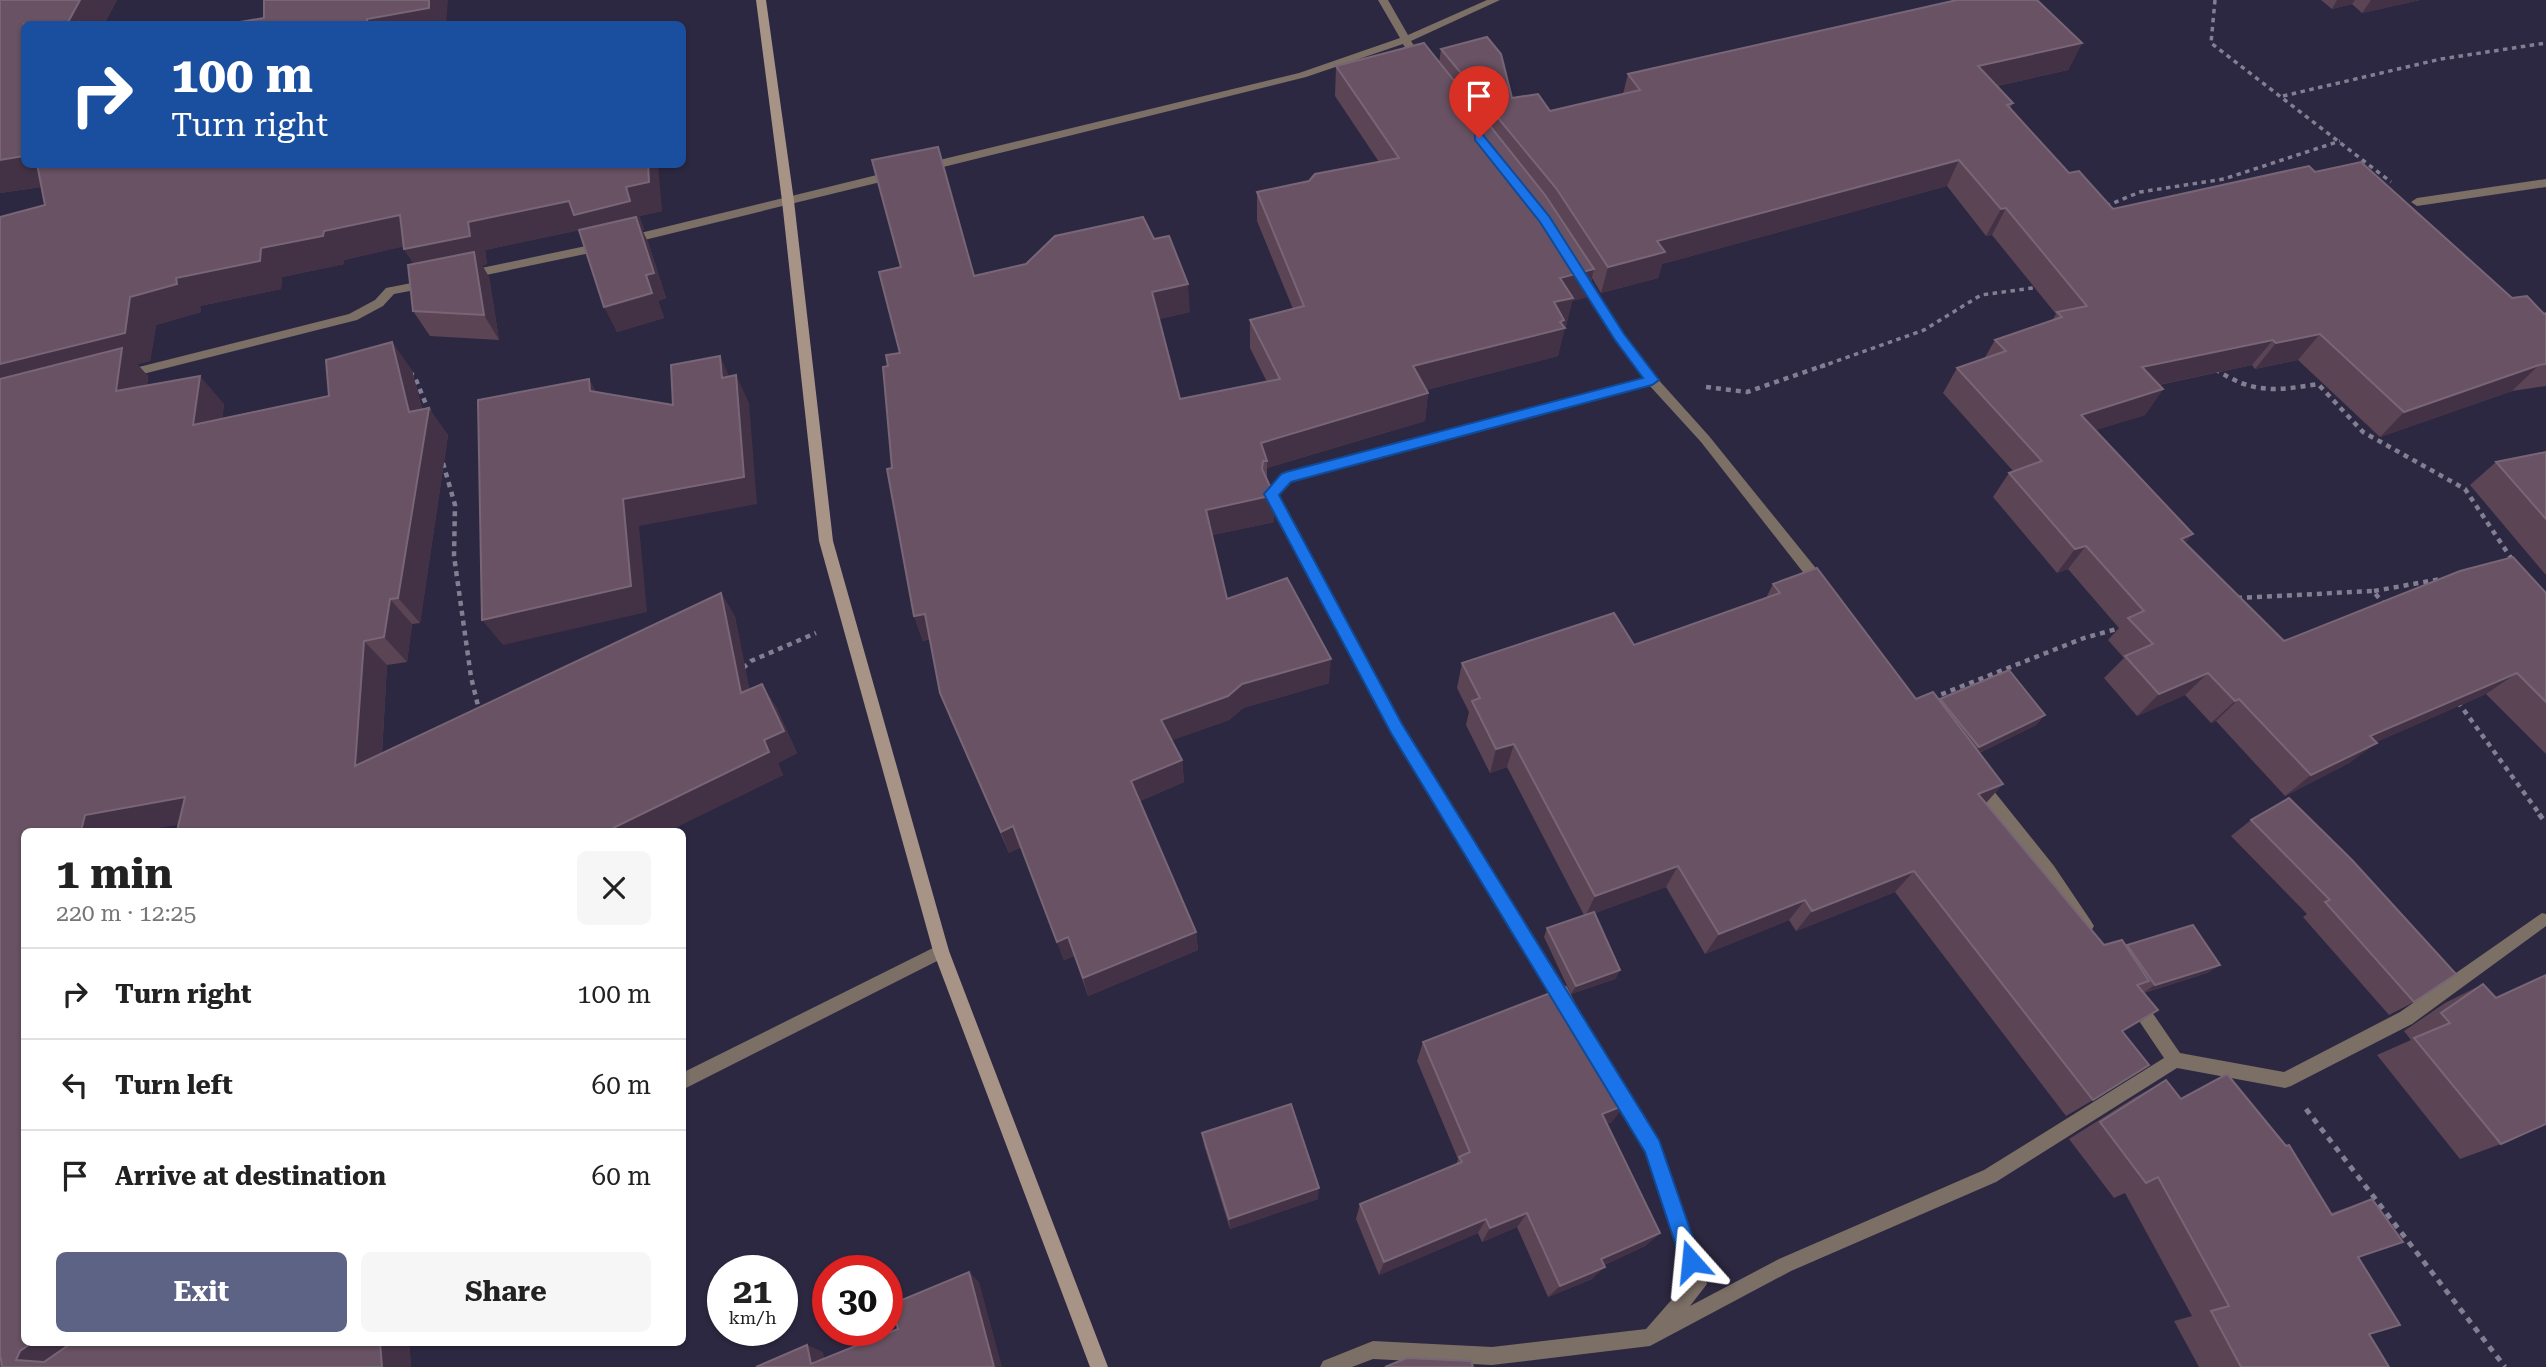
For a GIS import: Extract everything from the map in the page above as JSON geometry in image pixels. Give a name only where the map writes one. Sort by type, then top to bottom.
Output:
[{"type":"main road","points":[[761,0],[788,201],[826,541],[941,951],[1099,1367]]},
{"type":"street","points":[[1382,0],[1418,58]]},
{"type":"street","points":[[457,278],[589,250],[1302,75],[1405,40],[1495,0]]},
{"type":"street","points":[[2417,202],[2546,183]]},
{"type":"street","points":[[1572,262],[1620,337],[1652,380],[1704,439],[1832,598]]},
{"type":"street","points":[[108,379],[352,317],[379,303],[390,291],[443,280]]},
{"type":"street","points":[[1578,1024],[1397,729],[1271,494],[1286,478],[1652,380]]},
{"type":"street","points":[[1973,777],[2049,871],[2094,938]]},
{"type":"street","points":[[1329,1367],[1373,1350],[1492,1356],[1650,1337],[1785,1265],[1990,1176],[2175,1060],[2284,1080],[2406,1018],[2542,920]]},
{"type":"street","points":[[686,1080],[941,951]]},
{"type":"street","points":[[2130,993],[2175,1060]]},
{"type":"street","points":[[1599,1057],[1653,1147],[1698,1284],[1650,1337]]},
{"type":"path","points":[[2215,0],[2211,43],[2417,202]]},
{"type":"path","points":[[2283,96],[2441,59],[2546,43]]},
{"type":"path","points":[[2104,207],[2140,192],[2224,179],[2340,141]]},
{"type":"path","points":[[1652,380],[1748,392],[1924,330],[1981,295],[2048,285]]},
{"type":"path","points":[[2207,359],[2215,370],[2241,386],[2264,392],[2319,384],[2363,432],[2465,489],[2511,558],[2501,561]]},
{"type":"path","points":[[403,372],[414,375],[432,423]]},
{"type":"path","points":[[442,460],[455,505],[454,556],[471,677],[479,710],[490,708]]},
{"type":"path","points":[[2230,600],[2243,597],[2373,591],[2447,578]]},
{"type":"path","points":[[2373,591],[2389,610]]},
{"type":"path","points":[[734,677],[751,661],[803,638],[848,624]]},
{"type":"path","points":[[1927,699],[2084,638],[2137,624]]},
{"type":"path","points":[[2458,701],[2546,823]]},
{"type":"path","points":[[2284,1080],[2505,1367]]},
{"type":"building","points":[[0,0],[80,0],[69,21],[21,21],[21,156],[0,160]]},
{"type":"building","points":[[264,0],[429,0],[429,8],[367,21],[246,21],[264,18]]},
{"type":"building","points":[[1957,0],[2037,0],[2082,43],[1978,66],[2013,103],[2007,105],[2069,173],[2079,171],[2113,209],[2309,166],[2315,172],[2361,162],[2512,298],[2527,296],[2546,313],[2546,364],[2404,412],[2320,334],[2276,343],[2273,340],[2142,367],[2163,389],[2081,415],[2193,534],[2181,539],[2284,641],[2460,571],[2513,557],[2546,593],[2546,702],[2517,673],[2370,736],[2377,743],[2311,775],[2239,699],[2235,701],[2208,673],[2159,694],[2125,656],[2153,644],[2128,618],[2144,611],[2086,546],[2075,549],[2009,473],[2042,461],[1957,368],[2006,351],[1995,340],[2062,317],[2057,312],[2087,306],[2006,208],[2001,209],[1959,160],[1657,241],[1665,252],[1608,267],[1556,188],[1441,49],[1487,37],[1501,54],[1512,98],[1538,94],[1550,111],[1640,90],[1628,74]]},
{"type":"building","points":[[1424,43],[1545,195],[1594,269],[1560,278],[1573,298],[1554,302],[1564,320],[1560,322],[1565,328],[1413,366],[1428,393],[1261,443],[1267,461],[1263,461],[1262,469],[1274,495],[1206,510],[1227,599],[1287,578],[1331,659],[1242,684],[1228,696],[1161,720],[1182,760],[1131,781],[1196,932],[1083,978],[1068,937],[1057,942],[1013,826],[1001,832],[940,693],[925,614],[914,616],[887,469],[892,468],[883,367],[888,366],[886,355],[900,353],[879,272],[901,267],[872,160],[938,147],[974,276],[1026,264],[1055,236],[1143,217],[1154,239],[1169,236],[1188,284],[1152,292],[1180,399],[1280,379],[1250,320],[1304,306],[1257,192],[1309,181],[1315,174],[1399,158],[1336,66]]},
{"type":"building","points":[[38,168],[648,168],[649,182],[626,187],[630,201],[574,215],[569,201],[468,222],[470,236],[404,249],[400,215],[324,231],[323,236],[261,248],[260,261],[176,278],[177,284],[130,297],[125,333],[0,364],[0,217],[45,205]]},
{"type":"building","points":[[636,217],[654,273],[646,275],[652,293],[604,307],[579,230]]},
{"type":"building","points":[[474,252],[484,315],[413,311],[408,265]]},
{"type":"building","points":[[392,342],[409,412],[429,408],[398,598],[390,599],[384,637],[364,641],[355,766],[721,593],[741,693],[762,684],[784,731],[764,740],[769,752],[613,828],[178,828],[185,797],[85,815],[82,828],[21,828],[21,1346],[27,1346],[20,1351],[16,1360],[44,1362],[67,1346],[380,1346],[382,1367],[2,1367],[0,379],[122,348],[116,391],[200,376],[193,425],[329,396],[326,360]]},
{"type":"building","points":[[720,356],[722,378],[736,375],[744,477],[623,499],[631,586],[482,620],[478,400],[589,379],[590,391],[673,405],[671,365]]},
{"type":"building","points":[[2546,452],[2546,519],[2496,462]]},
{"type":"building","points":[[1817,568],[1916,699],[1933,692],[2003,784],[1978,794],[2104,945],[2122,940],[2149,981],[2137,985],[2158,1010],[2122,1031],[2149,1065],[2093,1100],[1914,871],[1812,911],[1805,900],[1719,934],[1678,866],[1595,896],[1514,744],[1496,749],[1472,701],[1480,698],[1462,663],[1614,613],[1634,645],[1780,593],[1773,584]]},
{"type":"building","points":[[2009,670],[2045,715],[1979,747],[1940,699]]},
{"type":"building","points":[[2289,798],[2352,860],[2456,974],[2414,1002],[2325,902],[2330,900],[2251,820]]},
{"type":"building","points":[[1594,912],[1620,970],[1576,986],[1547,928]]},
{"type":"building","points":[[2193,925],[2220,965],[2155,985],[2127,945]]},
{"type":"building","points":[[2546,975],[2546,1124],[2501,1144],[2414,1038],[2450,1023],[2441,1013],[2483,984],[2496,998]]},
{"type":"building","points":[[1566,987],[1625,1105],[1602,1114],[1660,1233],[1601,1259],[1605,1267],[1560,1286],[1527,1213],[1490,1228],[1486,1219],[1384,1262],[1360,1204],[1462,1162],[1459,1157],[1470,1152],[1423,1042]]},
{"type":"building","points":[[2227,1074],[2286,1146],[2289,1145],[2332,1215],[2372,1199],[2403,1242],[2358,1257],[2400,1325],[2369,1334],[2389,1367],[2241,1367],[2211,1311],[2229,1306],[2158,1177],[2146,1183],[2100,1122],[2166,1080],[2181,1099]]},
{"type":"building","points":[[1291,1104],[1319,1188],[1229,1219],[1202,1133]]},
{"type":"building","points":[[969,1272],[994,1367],[756,1367],[807,1345],[811,1364],[856,1346],[903,1346],[903,1299]]},
{"type":"building","points":[[1407,1358],[1471,1361],[1473,1367],[1385,1367]]},
{"type":"route","points":[[1479,138],[1545,219],[1620,337],[1652,380],[1286,478],[1271,494],[1397,729],[1653,1147],[1691,1261]]}]
